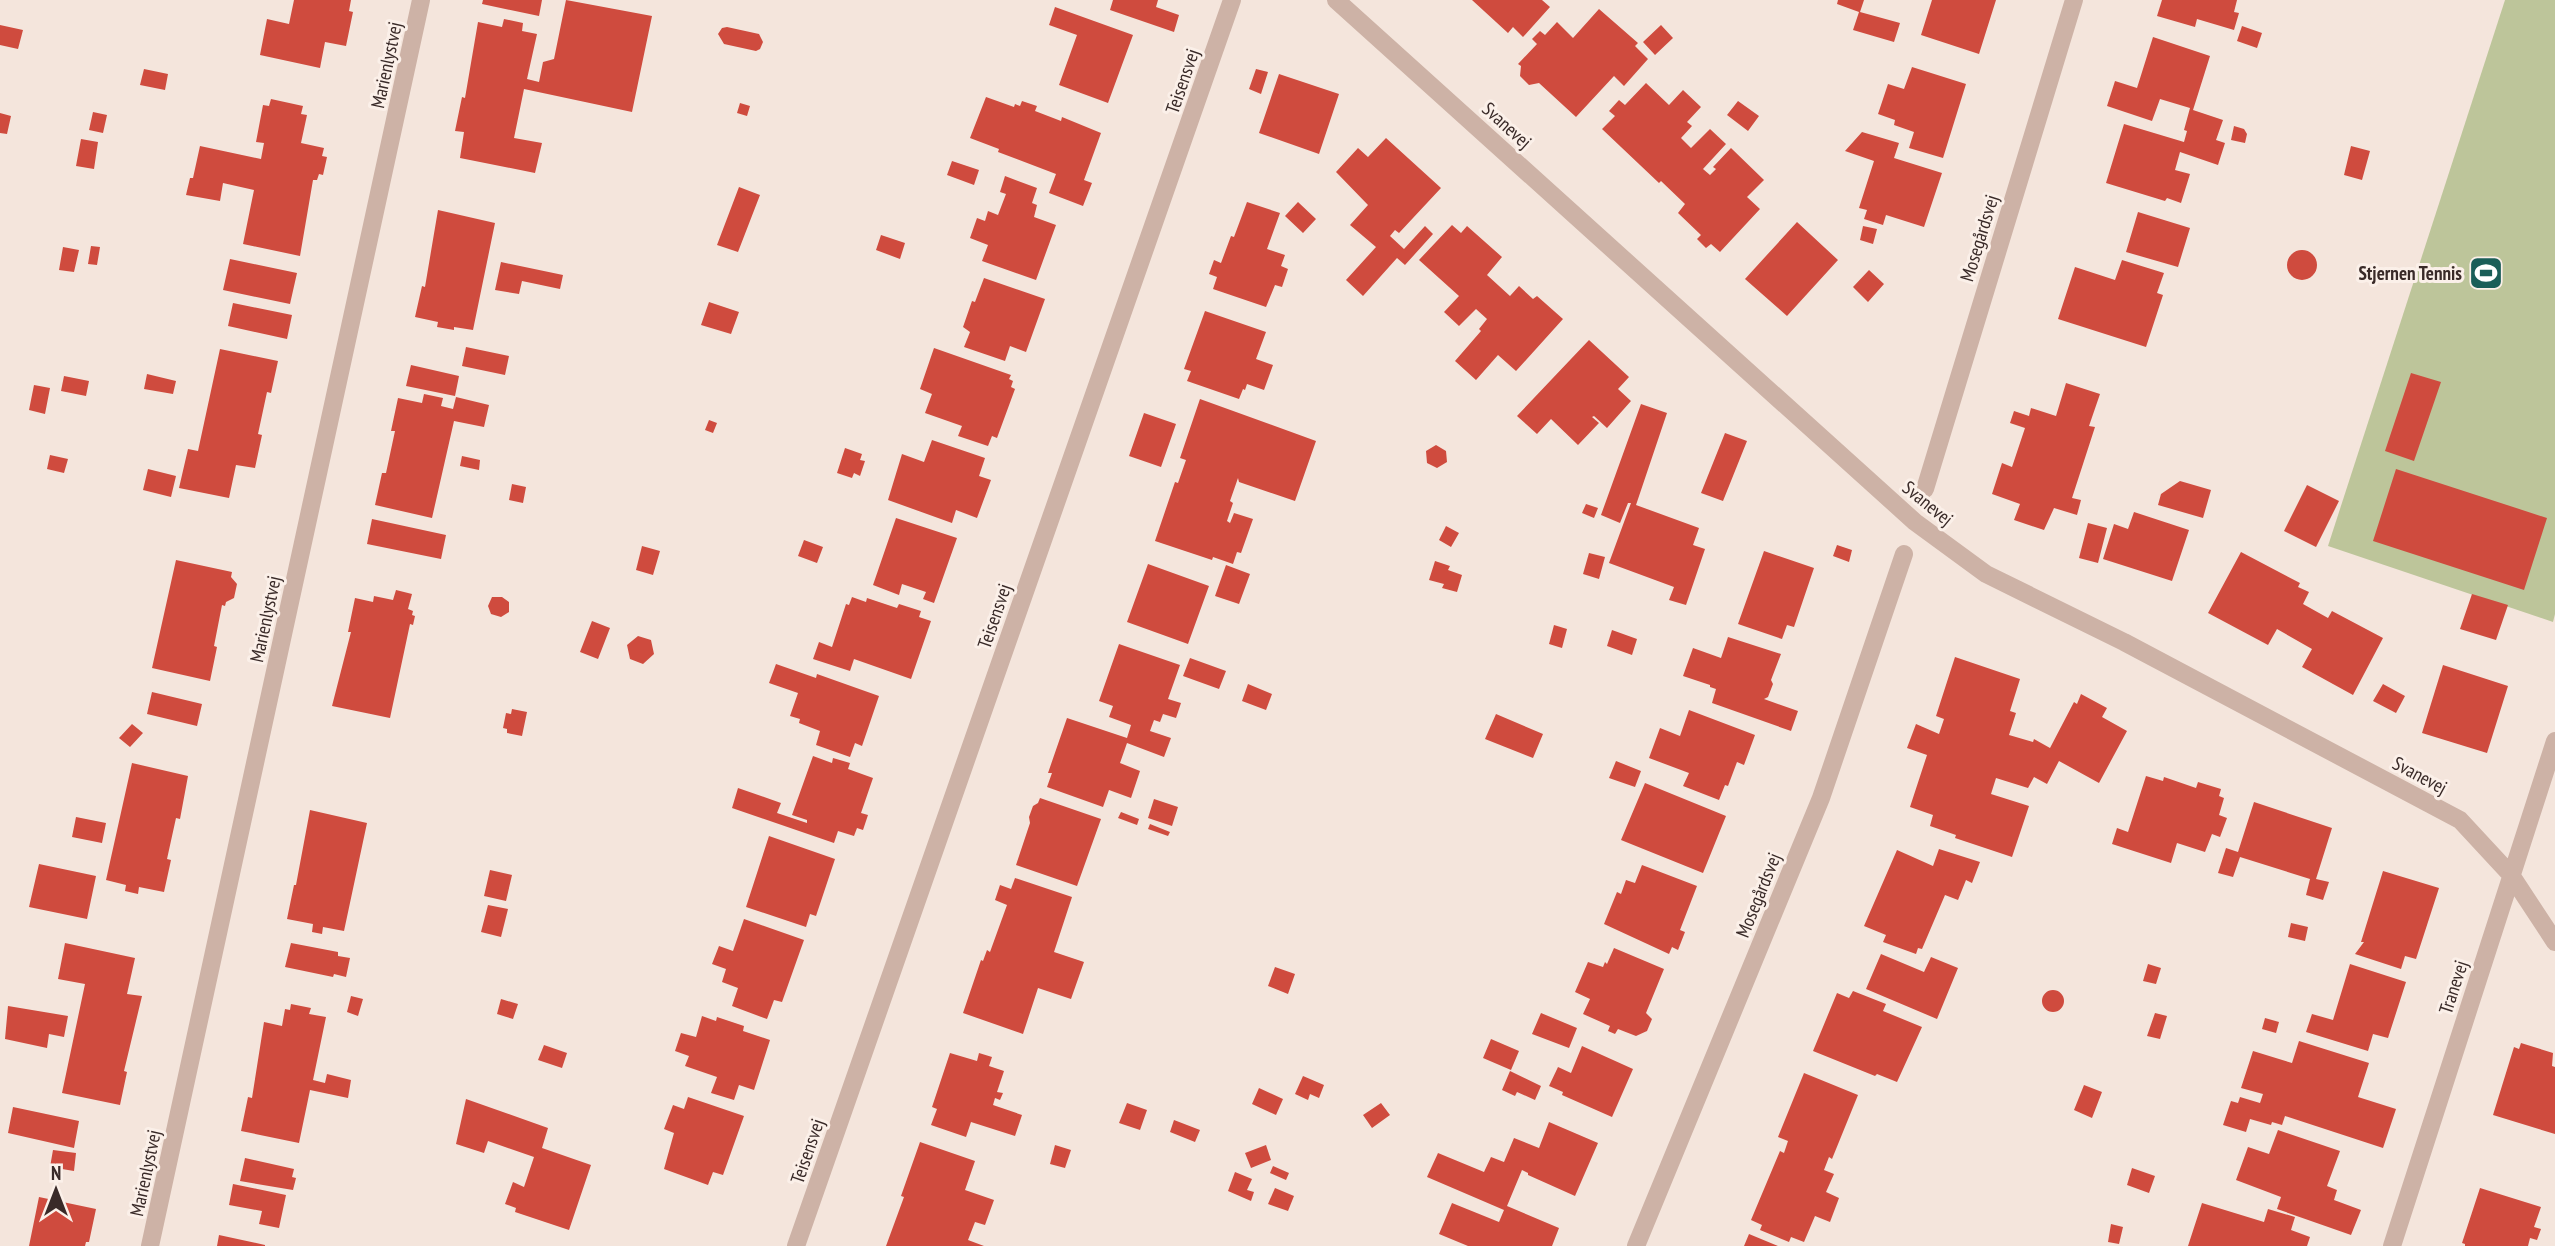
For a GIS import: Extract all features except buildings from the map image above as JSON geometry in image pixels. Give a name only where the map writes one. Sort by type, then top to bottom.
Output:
[{"type":"street","name":"Marienlystvej","points":[[150,1246],[421,0]]},
{"type":"street","name":"Teisensvej","points":[[796,1246],[1232,0]]},
{"type":"street","name":"Svanevej","points":[[1336,0],[1915,522],[1986,574],[2124,642],[2460,820],[2511,875],[2555,942]]},
{"type":"street","name":"Mosegårdsvej","points":[[1925,489],[2074,0]]},
{"type":"street","name":"Mosegårdsvej","points":[[1636,1246],[1821,798],[1904,554]]},
{"type":"street","name":"Tranevej","points":[[2392,1246],[2555,741]]},
{"type":"green space","name":"Stjernen Tennis","points":[[2505,0],[2555,0],[2553,622],[2328,546]]},
{"type":"place","name":"Stjernen Tennis","points":[[2486,273]]}]
